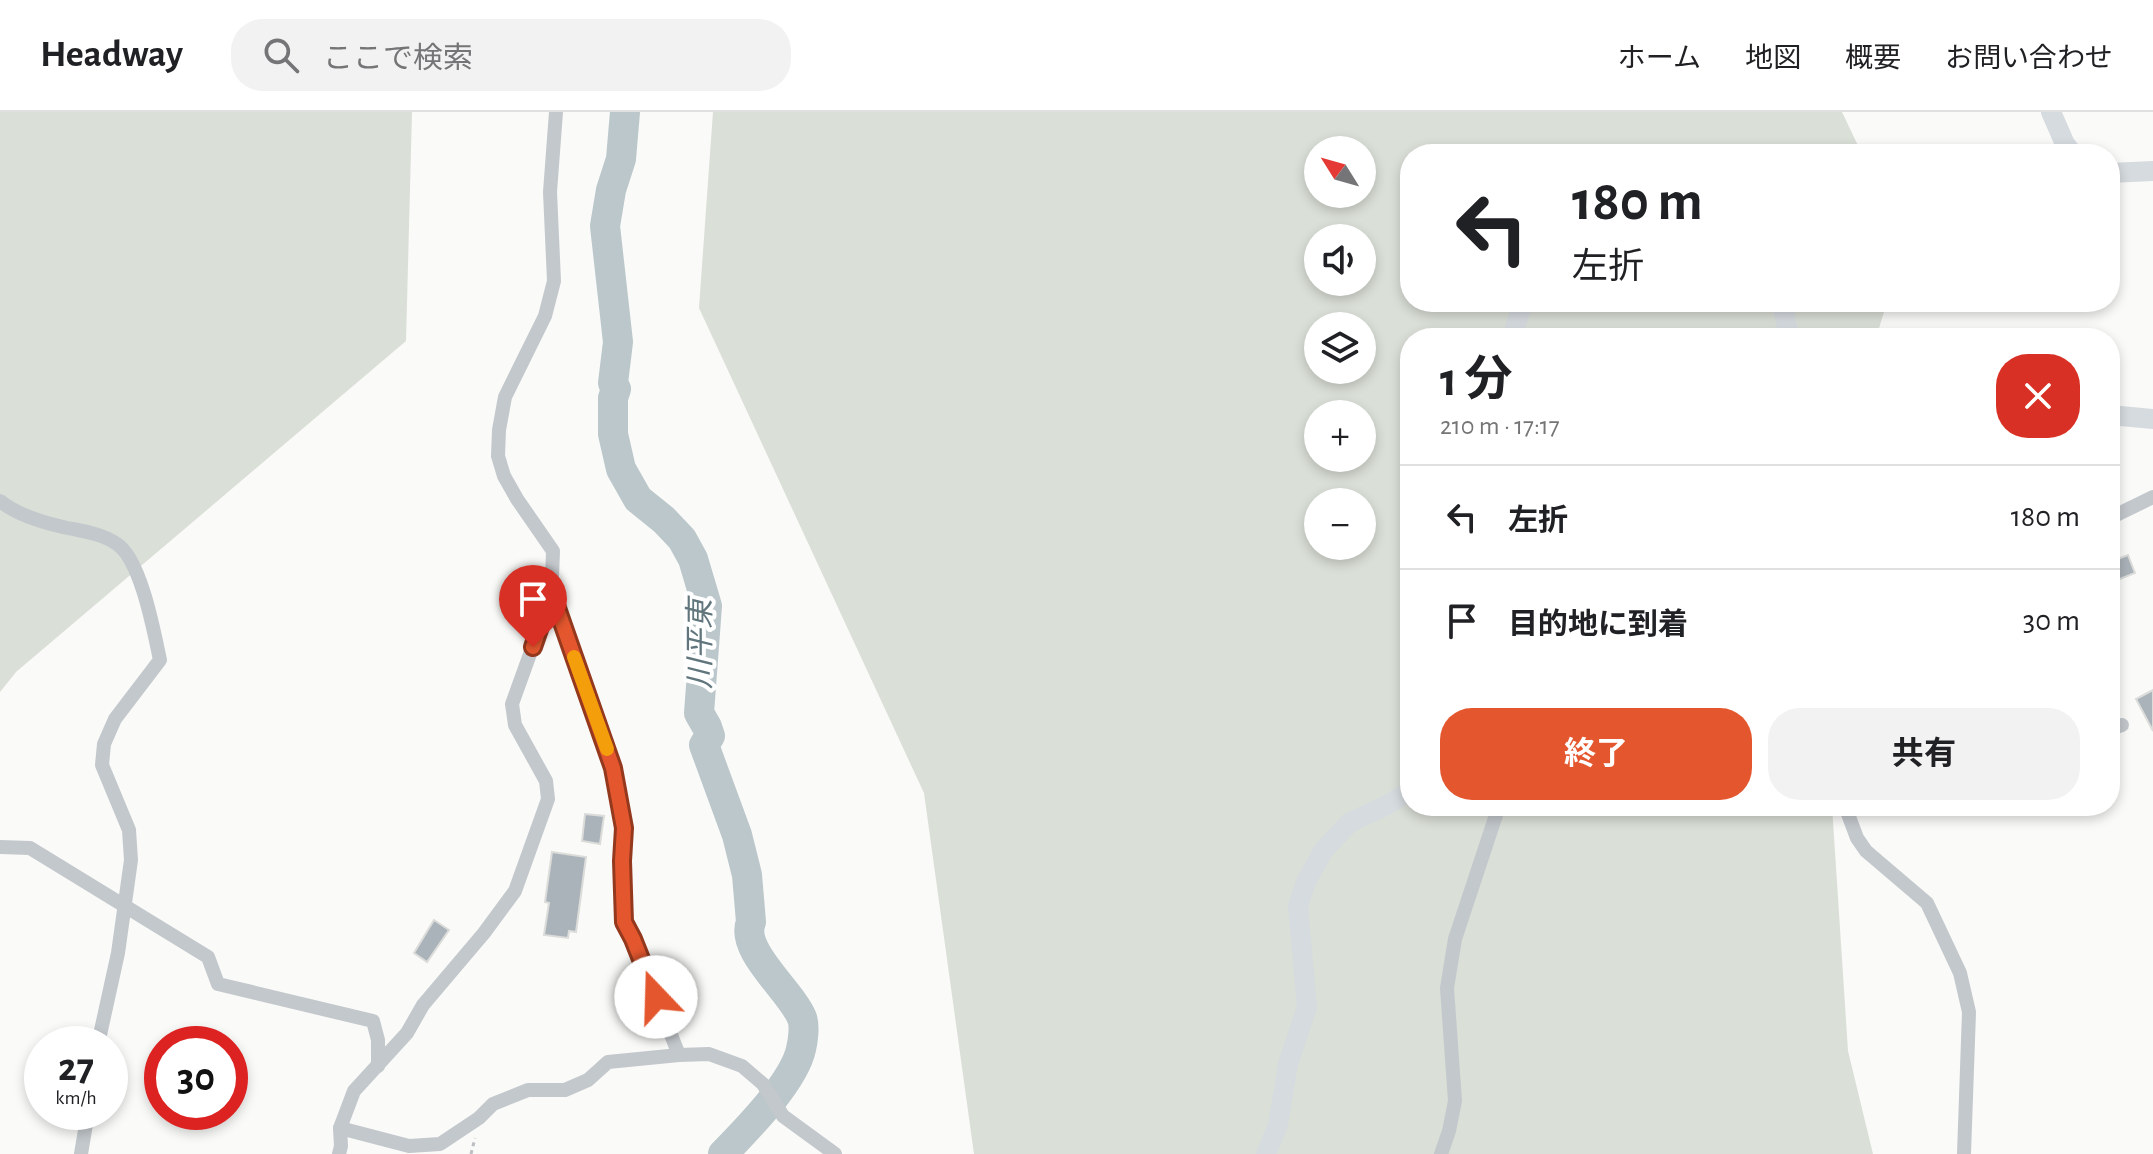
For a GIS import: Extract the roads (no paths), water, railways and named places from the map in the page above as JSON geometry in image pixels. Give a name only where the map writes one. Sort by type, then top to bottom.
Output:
[{"type":"main road","points":[[2051,112],[2065,144]]},
{"type":"main road","points":[[2120,173],[2153,171]]},
{"type":"main road","points":[[2120,416],[2153,419]]},
{"type":"main road","points":[[1266,1154],[1278,1125],[1288,1064],[1307,1007],[1298,906],[1306,882],[1323,851],[1349,823],[1400,797]]},
{"type":"street","points":[[339,1154],[340,1128],[354,1091],[407,1033],[423,1005],[515,891],[548,799],[546,781],[515,725],[512,704],[543,618],[550,588],[553,551],[517,499],[504,476],[498,456],[505,397],[545,316],[554,281],[550,192],[556,112]]},
{"type":"street","points":[[2120,513],[2153,497]]},
{"type":"street","points":[[0,501],[11,510],[47,523],[102,536],[120,546],[138,577],[160,660],[115,719],[104,744],[102,765],[129,830],[131,860],[118,953],[102,1026]]},
{"type":"street","points":[[550,588],[613,768],[624,828],[624,922],[679,1055]]},
{"type":"street","points":[[1441,1154],[1455,1101],[1447,988],[1455,939],[1496,816]]},
{"type":"street","points":[[1849,816],[1866,851],[1927,903],[1960,973],[1969,1012],[1964,1154]]},
{"type":"street","points":[[0,847],[30,848],[208,957],[218,984],[373,1021],[378,1040],[378,1066]]},
{"type":"street","points":[[340,1128],[409,1146],[440,1144],[479,1118],[493,1104],[528,1090],[565,1090],[588,1080],[608,1062],[709,1054],[742,1066],[763,1084],[783,1116],[835,1154]]},
{"type":"street","points":[[81,1154],[85,1130]]},
{"type":"waterway","name":"川平東","points":[[625,112],[621,159],[611,190],[605,226],[618,342],[613,383],[616,389],[613,434],[621,469],[638,499],[682,539],[693,559],[707,606],[699,713],[710,736],[704,745],[737,835],[747,875],[752,945],[796,1008],[803,1025],[801,1049],[789,1076],[768,1105],[723,1154]]}]
